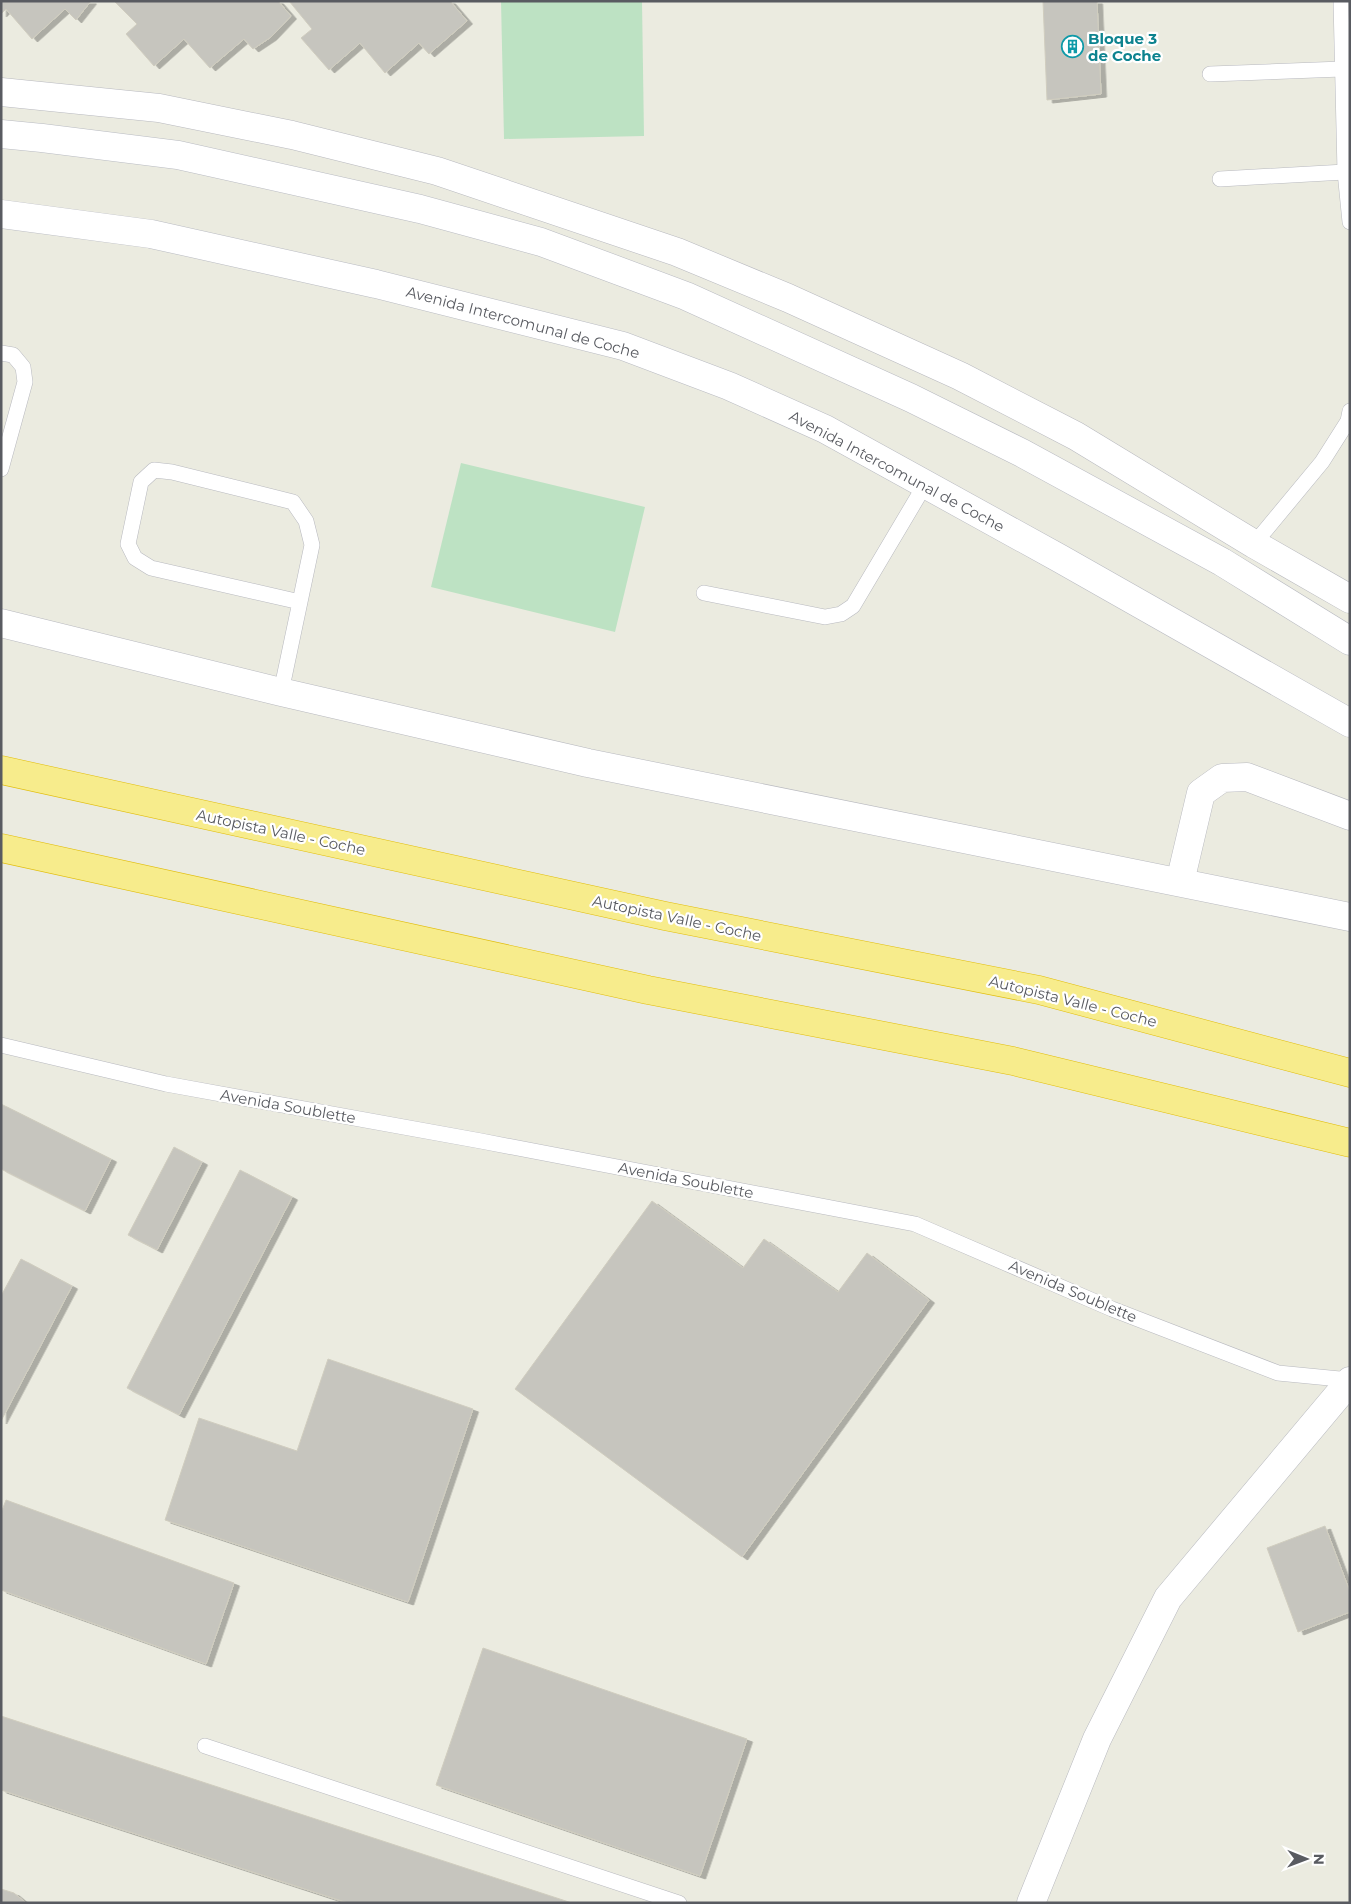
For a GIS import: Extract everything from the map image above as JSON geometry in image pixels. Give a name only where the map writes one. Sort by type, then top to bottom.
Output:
[{"type":"highway","name":"Autopista Valle - Coche","points":[[1,770],[665,916],[1038,990],[1350,1073]]},
{"type":"highway","points":[[1,848],[648,990],[1013,1061],[1350,1143]]},
{"type":"street","points":[[1,92],[159,108],[292,135],[437,171],[677,252],[788,298],[960,376],[1076,436],[1254,544],[1350,599]]},
{"type":"street","points":[[1,134],[178,155],[420,208],[541,242],[686,296],[911,398],[1022,453],[1222,562],[1350,641]]},
{"type":"street","name":"Avenida Intercomunal de Coche","points":[[1,214],[151,234],[376,284],[623,346],[729,386],[808,421],[926,483],[1350,723]]},
{"type":"street","points":[[1,623],[281,692],[588,763],[1350,917]]},
{"type":"street","points":[[1180,882],[1201,793],[1222,778],[1247,777],[1350,816]]},
{"type":"street","points":[[1031,1903],[1097,1739],[1168,1598],[1350,1380]]},
{"type":"lane","points":[[1341,1],[1346,172],[1350,222]]},
{"type":"lane","points":[[1210,74],[1342,69]]},
{"type":"lane","points":[[1220,178],[1346,172]]},
{"type":"lane","points":[[1,353],[13,355],[23,367],[25,382],[1,468]]},
{"type":"lane","points":[[1254,544],[1322,462],[1348,421],[1350,411]]},
{"type":"lane","points":[[281,692],[300,602],[312,545],[306,521],[293,502],[172,472],[154,470],[142,482],[128,544],[135,558],[151,568],[300,602]]},
{"type":"lane","points":[[704,593],[825,617],[841,614],[853,606],[926,483]]},
{"type":"lane","name":"Avenida Soublette","points":[[1,1045],[166,1084],[481,1141],[915,1224],[1112,1309],[1278,1373],[1350,1380]]},
{"type":"lane","points":[[205,1746],[679,1903]]},
{"type":"green space","points":[[501,1],[642,1],[644,136],[504,139]]},
{"type":"green space","points":[[461,463],[645,507],[615,632],[431,587]]},
{"type":"building","points":[[1,1],[91,1],[76,20],[65,9],[32,39],[6,9],[1,14]]},
{"type":"building","points":[[114,1],[278,1],[291,16],[271,37],[253,49],[244,39],[210,68],[184,39],[154,66],[126,34],[137,24]]},
{"type":"building","points":[[289,1],[450,1],[467,21],[429,54],[419,43],[385,73],[360,43],[329,70],[301,38],[312,29]]},
{"type":"building","name":"Bloque 3 de Coche","points":[[1043,1],[1097,1],[1101,94],[1047,100]]},
{"type":"building","points":[[1,1104],[111,1159],[85,1211],[1,1169]]},
{"type":"building","points":[[174,1147],[202,1162],[157,1250],[128,1235]]},
{"type":"building","points":[[240,1170],[292,1197],[179,1415],[127,1388]]},
{"type":"building","points":[[652,1201],[743,1268],[764,1239],[838,1292],[867,1253],[929,1300],[742,1557],[515,1389]]},
{"type":"building","points":[[21,1259],[72,1286],[1,1421],[1,1296]]},
{"type":"building","points":[[328,1359],[473,1409],[408,1602],[165,1520],[199,1418],[297,1451]]},
{"type":"building","points":[[6,1500],[234,1583],[206,1664],[1,1590],[1,1513]]},
{"type":"building","points":[[1325,1526],[1350,1592],[1350,1612],[1298,1632],[1267,1548]]},
{"type":"building","points":[[483,1648],[747,1739],[700,1876],[436,1785]]},
{"type":"building","points":[[1,1716],[572,1903],[348,1903],[1,1790]]},
{"type":"building","points":[[1,1889],[14,1893],[26,1903],[1,1903]]},
{"type":"place","name":"Bloque 3 de Coche","points":[[1072,47]]}]
